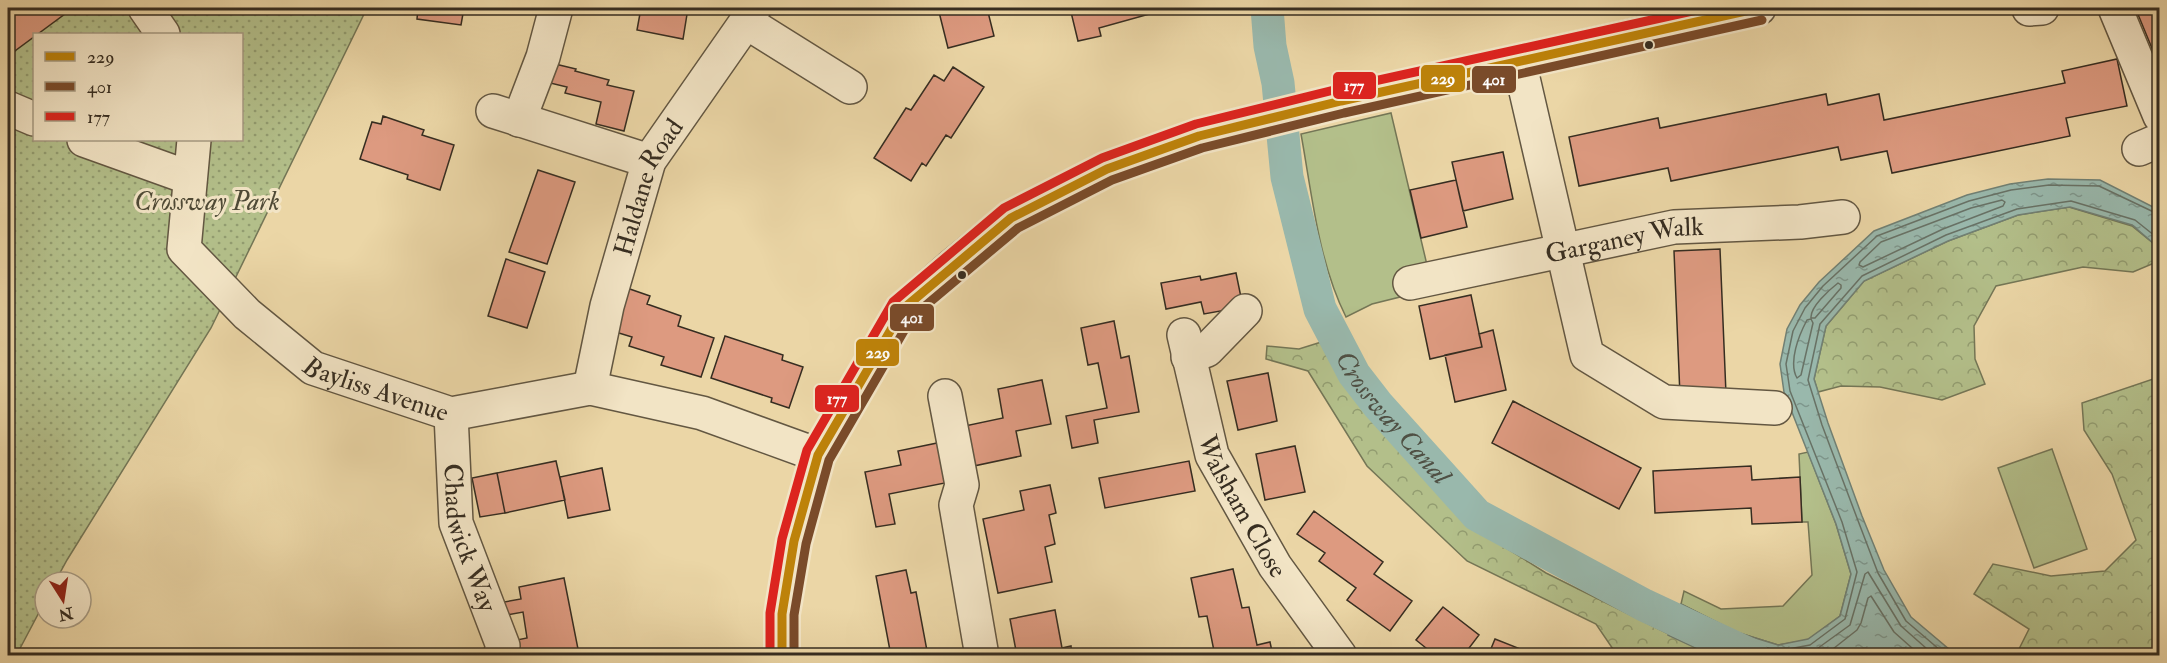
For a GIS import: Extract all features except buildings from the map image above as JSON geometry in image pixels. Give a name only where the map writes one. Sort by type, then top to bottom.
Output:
[{"type":"street","points":[[145,8],[162,33]]},
{"type":"street","points":[[556,8],[543,57],[506,115],[649,161]]},
{"type":"street","points":[[782,656],[782,614],[794,541],[818,455],[903,309],[1011,218],[1107,169],[1200,136],[1341,101],[1759,8]]},
{"type":"street","points":[[2115,8],[2160,116]]},
{"type":"street","points":[[750,15],[850,87]]},
{"type":"street","name":"Haldane Road","points":[[590,388],[607,306],[649,161],[750,15]]},
{"type":"street","points":[[1519,61],[1587,355],[1664,402],[1775,408]]},
{"type":"street","points":[[8,108],[33,119]]},
{"type":"street","points":[[87,141],[190,178],[194,141]]},
{"type":"street","name":"Bayliss Avenue","points":[[190,178],[184,249],[247,314],[313,368],[451,414],[590,388],[702,413],[818,455]]},
{"type":"street","name":"Garganey Walk","points":[[1410,283],[1674,227],[1800,222],[1843,217]]},
{"type":"street","name":"Walsham Close","points":[[1245,311],[1207,350],[1186,346],[1192,429],[1212,455],[1275,566],[1340,656]]},
{"type":"street","points":[[945,396],[962,485],[956,505],[982,656]]},
{"type":"street","name":"Chadwick Way","points":[[451,414],[456,523],[503,646],[501,656]]},
{"type":"green space","name":"Crossway Park","points":[[8,8],[367,8],[211,328],[62,570],[33,570],[33,624],[16,656],[8,655]]},
{"type":"green space","points":[[1391,113],[1427,265],[1404,296],[1372,304],[1346,317],[1336,296],[1322,250],[1301,134]]},
{"type":"green space","points":[[2069,207],[2132,226],[2159,248],[2159,261],[2133,272],[2083,267],[1996,286],[1974,326],[1975,359],[1985,384],[1942,400],[1880,387],[1841,386],[1818,392],[1814,379],[1826,326],[1864,281],[1948,241],[2018,215]]},
{"type":"green space","points":[[1331,339],[1362,404],[1463,521],[1546,573],[1711,655],[1617,655],[1596,624],[1467,561],[1367,466],[1308,371],[1266,359],[1267,346],[1299,349]]},
{"type":"green space","points":[[2159,377],[2159,655],[2016,655],[2029,629],[1974,594],[1993,564],[2051,576],[2105,571],[2136,540],[2112,474],[2084,430],[2082,403]]},
{"type":"green space","points":[[2052,449],[2087,549],[2034,568],[1998,468]]},
{"type":"green space","points":[[1808,452],[1836,524],[1851,574],[1840,616],[1808,640],[1778,645],[1736,632],[1681,604],[1684,591],[1721,609],[1783,606],[1812,575],[1808,522],[1802,522],[1799,454]]},
{"type":"water","points":[[2048,179],[2100,180],[2159,210],[2159,248],[2132,225],[2070,207],[2018,215],[1948,241],[1864,281],[1826,326],[1814,379],[1862,516],[1884,570],[1911,617],[1956,655],[1711,655],[1668,635],[1681,604],[1736,632],[1778,645],[1808,639],[1840,616],[1851,574],[1836,524],[1784,392],[1780,364],[1787,329],[1800,305],[1819,282],[1874,231],[1967,195],[2010,184]]},
{"type":"waterway","name":"Crossway Canal","points":[[1267,8],[1270,46],[1278,83],[1287,177],[1320,309],[1354,374],[1378,405],[1477,515],[1644,605],[1753,656]]},
{"type":"transit line","name":"177","points":[[770,656],[770,613],[782,539],[807,450],[893,302],[1004,208],[1102,158],[1196,124],[1338,89],[1706,8]]},
{"type":"transit line","name":"229","points":[[782,656],[782,614],[794,541],[818,455],[903,309],[1011,218],[1107,169],[1199,136],[1341,101],[1759,8]]},
{"type":"transit line","name":"401","points":[[794,656],[794,615],[806,544],[829,460],[912,317],[1018,228],[1112,180],[1202,148],[1344,113],[1762,20]]}]
